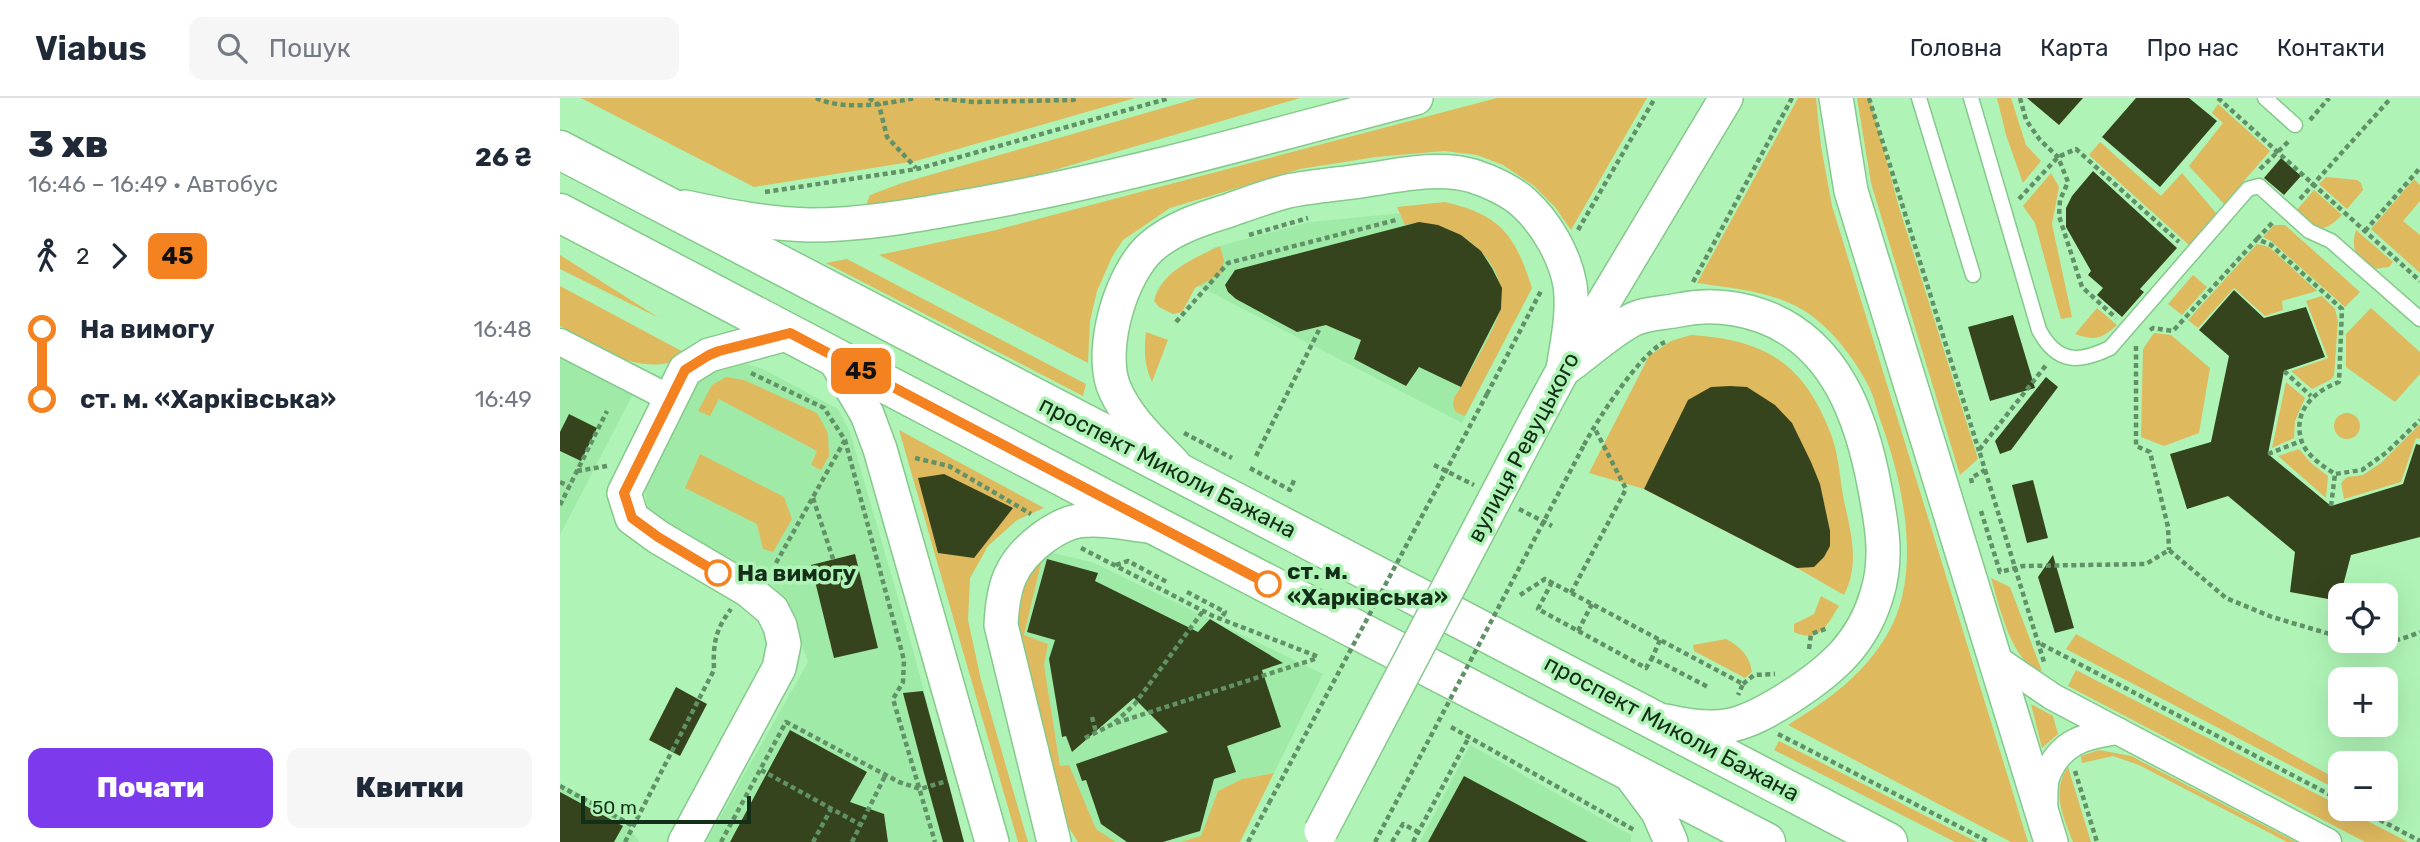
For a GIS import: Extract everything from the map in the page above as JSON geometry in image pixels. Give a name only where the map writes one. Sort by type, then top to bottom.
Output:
[{"type":"highway","name":"проспект Миколи Бажана","points":[[560,150],[1888,842]]},
{"type":"highway","points":[[560,213],[1766,842]]},
{"type":"street","points":[[660,202],[753,221],[811,225],[920,215],[1044,192],[1416,98]]},
{"type":"street","name":"вулиця Ревуцького","points":[[1318,836],[1563,370],[1726,98]]},
{"type":"street","points":[[1836,98],[1851,191],[2047,831]]},
{"type":"street","points":[[1189,478],[1142,432],[1124,407],[1112,383],[1112,333],[1121,293],[1130,273],[1150,248],[1170,233],[1205,218],[1288,192],[1401,175],[1440,172],[1471,176],[1500,188],[1523,202],[1542,223],[1560,253],[1570,286],[1570,324],[1563,370]]},
{"type":"street","points":[[1563,370],[1634,319],[1693,307],[1746,311],[1779,322],[1803,336],[1822,356],[1841,385],[1853,411],[1872,471],[1884,533],[1883,565],[1878,593],[1870,613],[1857,638],[1838,663],[1766,713],[1725,727],[1699,729],[1653,718]]},
{"type":"street","points":[[685,842],[779,668],[784,644],[780,626],[772,610],[748,590],[658,537],[632,518],[624,493],[685,370],[709,355],[790,333]]},
{"type":"street","points":[[560,342],[671,399]]},
{"type":"street","points":[[832,355],[867,414],[880,449],[992,842]]},
{"type":"street","points":[[1054,842],[1001,625],[1003,595],[1012,571],[1028,549],[1074,521],[1101,519],[1160,528]]},
{"type":"street","points":[[1994,657],[2053,696],[2328,842]]},
{"type":"street","points":[[2047,831],[2046,777],[2055,762],[2076,739],[2118,731]]},
{"type":"street","points":[[1625,768],[1658,812],[1671,842]]},
{"type":"lane","points":[[1919,98],[1973,275]]},
{"type":"lane","points":[[1971,98],[2039,330],[2046,344],[2056,353],[2082,359],[2110,348],[2248,189],[2259,186],[2309,231],[2331,241],[2420,319]]},
{"type":"lane","points":[[2265,98],[2295,125]]},
{"type":"path","points":[[816,98],[826,103],[879,105],[915,98]]},
{"type":"path","points":[[869,98],[879,105],[887,137],[917,169]]},
{"type":"path","points":[[935,98],[1079,98]]},
{"type":"path","points":[[756,194],[917,169],[1170,98]]},
{"type":"path","points":[[1575,235],[1655,98]]},
{"type":"path","points":[[1691,286],[1792,98]]},
{"type":"path","points":[[1869,98],[2040,644],[2328,794]]},
{"type":"path","points":[[2020,98],[2026,120],[2040,140],[2058,157],[2068,182],[2060,200],[2059,216],[2081,287],[2142,338]]},
{"type":"path","points":[[2218,98],[2420,281]]},
{"type":"path","points":[[2288,212],[2391,98]]},
{"type":"path","points":[[2006,213],[2058,157],[2076,149],[2193,254]]},
{"type":"path","points":[[2365,231],[2420,167]]},
{"type":"path","points":[[1242,237],[1321,215]]},
{"type":"path","points":[[1176,322],[1228,263],[1396,220]]},
{"type":"path","points":[[2328,633],[2272,617],[2226,598],[2169,550],[2168,527],[2151,453],[2136,446],[2136,344],[2153,328],[2173,331],[2257,239],[2271,245],[2342,309],[2339,382],[2311,396],[2301,418],[2301,441],[2315,460],[2335,474],[2362,470],[2388,452],[2420,420]]},
{"type":"path","points":[[1248,842],[1487,394],[1541,291],[1543,281]]},
{"type":"path","points":[[1255,456],[1319,330]]},
{"type":"path","points":[[1375,842],[1584,444],[1648,354],[1668,340]]},
{"type":"path","points":[[745,371],[824,408],[845,440],[904,660],[904,682],[893,699],[935,842]]},
{"type":"path","points":[[2284,371],[2311,396]]},
{"type":"path","points":[[560,505],[607,411]]},
{"type":"path","points":[[1571,593],[1626,489],[1594,427]]},
{"type":"path","points":[[776,563],[845,440]]},
{"type":"path","points":[[1198,440],[1232,458]]},
{"type":"path","points":[[2268,454],[2301,441]]},
{"type":"path","points":[[915,458],[949,466],[1057,529],[1068,542],[1202,611],[1319,657],[1113,724],[1084,738]]},
{"type":"path","points":[[1250,468],[1290,490],[1296,478]]},
{"type":"path","points":[[2330,506],[2335,474]]},
{"type":"path","points":[[560,482],[569,486]]},
{"type":"path","points":[[813,498],[833,559]]},
{"type":"path","points":[[1981,512],[2000,572],[2023,566],[2146,564],[2169,550]]},
{"type":"path","points":[[1115,565],[1128,561],[1167,582]]},
{"type":"path","points":[[1552,582],[1538,609],[1646,668],[1660,640]]},
{"type":"path","points":[[1186,592],[1225,612],[1222,620]]},
{"type":"path","points":[[625,842],[714,670],[713,644],[722,620],[735,603]]},
{"type":"path","points":[[1578,631],[1592,604]]},
{"type":"path","points":[[1113,724],[1134,705],[1189,634],[1202,611]]},
{"type":"path","points":[[1807,654],[1811,634],[1824,631],[1836,622]]},
{"type":"path","points":[[2398,642],[2420,632]]},
{"type":"path","points":[[1651,658],[1710,688]]},
{"type":"path","points":[[1743,684],[1754,675],[1777,674],[1784,669]]},
{"type":"path","points":[[1092,717],[1096,732]]},
{"type":"path","points":[[721,842],[786,722],[885,776],[920,789],[948,781]]},
{"type":"path","points":[[1451,727],[1639,832]]},
{"type":"path","points":[[1413,842],[1469,737]]},
{"type":"path","points":[[760,770],[861,825]]},
{"type":"path","points":[[852,842],[885,776]]},
{"type":"path","points":[[560,786],[633,826]]},
{"type":"path","points":[[794,800],[799,791]]},
{"type":"path","points":[[813,842],[831,808]]},
{"type":"path","points":[[2382,821],[2420,841]]},
{"type":"path","points":[[1392,842],[1403,824],[1418,832]]},
{"type":"shaded area","points":[[581,98],[1135,98],[916,161],[754,187]]},
{"type":"shaded area","points":[[1198,98],[1300,98],[1034,176],[962,193],[872,208],[867,202],[870,195],[902,183]]},
{"type":"shaded area","points":[[1497,98],[1647,98],[1571,230],[1555,207],[1534,186],[1503,165],[1477,155],[1444,151],[1376,157],[1300,169],[1170,208],[1123,240],[1097,291],[1090,321],[1088,363],[879,255],[992,231]]},
{"type":"shaded area","points":[[1798,98],[1816,98],[1832,206],[2028,842],[2011,842],[1788,725],[1844,685],[1868,662],[1878,648],[1899,609],[1907,556],[1902,499],[1889,446],[1871,391],[1846,351],[1817,320],[1790,303],[1760,293],[1697,283]]},
{"type":"shaded area","points":[[1857,98],[1870,98],[1898,204],[1978,459],[1960,475],[1871,183]]},
{"type":"shaded area","points":[[1997,98],[2011,98],[2026,145],[2041,161],[2023,183],[2006,135]]},
{"type":"shaded area","points":[[2218,104],[2270,151],[2224,204],[2189,166],[2223,123],[2212,113]]},
{"type":"shaded area","points":[[2100,142],[2161,196],[2182,173],[2216,213],[2189,245],[2089,155]]},
{"type":"shaded area","points":[[2051,173],[2059,187],[2052,224],[2072,317],[2061,319],[2035,223],[2023,206]]},
{"type":"shaded area","points":[[2326,177],[2357,180],[2363,190],[2347,209],[2319,184]]},
{"type":"shaded area","points":[[2414,179],[2420,185],[2420,201],[2403,221],[2420,235],[2420,273],[2371,229]]},
{"type":"shaded area","points":[[2314,190],[2342,215],[2323,228],[2313,226],[2296,211]]},
{"type":"shaded area","points":[[1445,202],[1480,213],[1503,230],[1519,254],[1532,288],[1465,416],[1456,412],[1453,406],[1454,398],[1499,315],[1501,289],[1486,256],[1472,244],[1457,233],[1440,227],[1405,225],[1397,207]]},
{"type":"shaded area","points":[[1432,210],[1532,288],[1462,423],[1195,284],[1212,248],[1310,222]]},
{"type":"shaded area","points":[[2274,225],[2285,225],[2360,292],[2345,307],[2271,241],[2263,237]]},
{"type":"shaded area","points":[[2356,230],[2393,262],[2389,267],[2374,269],[2359,257],[2354,243]]},
{"type":"shaded area","points":[[2257,244],[2269,247],[2317,291],[2282,301],[2283,310],[2265,316],[2234,288],[2198,328],[2188,320]]},
{"type":"shaded area","points":[[1220,246],[1224,260],[1222,273],[1195,288],[1182,312],[1173,314],[1159,307],[1154,301],[1164,281],[1171,274]]},
{"type":"shaded area","points":[[560,255],[659,318],[560,269]]},
{"type":"shaded area","points":[[847,259],[1086,384],[1083,396],[826,263]]},
{"type":"shaded area","points":[[2193,275],[2207,287],[2182,315],[2168,304]]},
{"type":"shaded area","points":[[560,286],[689,355],[655,365],[639,363],[607,352],[560,326]]},
{"type":"shaded area","points":[[2322,296],[2335,309],[2338,321],[2334,376],[2312,389],[2291,371],[2328,358],[2306,301]]},
{"type":"shaded area","points":[[2097,308],[2117,325],[2098,337],[2088,338],[2075,334]]},
{"type":"shaded area","points":[[2371,308],[2420,352],[2420,374],[2395,402],[2346,367],[2346,334]]},
{"type":"shaded area","points":[[1146,332],[1168,340],[1152,382],[1145,358]]},
{"type":"shaded area","points":[[2154,333],[2171,335],[2210,368],[2199,433],[2164,446],[2141,437],[2143,349]]},
{"type":"shaded area","points":[[1691,335],[1718,338],[1762,350],[1780,360],[1796,374],[1809,391],[1832,437],[1851,536],[1852,572],[1844,595],[1644,489],[1589,473],[1649,356],[1671,341]]},
{"type":"shaded area","points":[[560,354],[634,392],[560,535]]},
{"type":"shaded area","points":[[737,361],[763,369],[838,409],[850,432],[915,657],[964,842],[706,842],[808,662],[788,607],[771,583],[748,567],[667,529],[647,507],[642,469],[680,391],[712,367]]},
{"type":"shaded area","points":[[726,377],[744,380],[817,413],[828,433],[829,456],[821,470],[811,465],[817,451],[719,399],[710,416],[698,411],[712,385]]},
{"type":"shaded area","points":[[2286,382],[2305,398],[2295,421],[2294,438],[2272,448]]},
{"type":"shaded area","points":[[2347,413],[2356,417],[2360,426],[2356,435],[2347,439],[2338,435],[2334,426],[2338,417]]},
{"type":"shaded area","points":[[2420,424],[2420,439],[2416,438],[2401,482],[2344,499],[2341,483],[2347,477],[2363,475],[2381,463]]},
{"type":"shaded area","points":[[899,430],[1044,508],[1017,520],[988,546],[970,578],[968,620],[981,680],[1028,842],[1018,842]]},
{"type":"shaded area","points":[[2299,449],[2328,476],[2326,498],[2278,456]]},
{"type":"shaded area","points":[[700,454],[784,497],[792,519],[773,552],[763,549],[757,524],[685,488]]},
{"type":"shaded area","points":[[1044,551],[1092,562],[1323,674],[1274,773],[1242,779],[1218,791],[1201,836],[1180,842],[1116,842],[1096,829],[1069,766],[1060,766],[1044,665],[1048,644],[1024,636]]},
{"type":"shaded area","points":[[1042,559],[1024,635],[1048,644],[1044,665],[1060,766],[1069,765],[1096,829],[1116,842],[1078,842],[1056,808],[1013,633],[1025,574]]},
{"type":"shaded area","points":[[1991,578],[2010,587],[2042,671],[2031,666],[2014,645],[2002,617]]},
{"type":"shaded area","points":[[1821,596],[1839,606],[1826,626],[1810,636],[1794,632],[1794,624],[1814,614]]},
{"type":"shaded area","points":[[2076,634],[2328,774],[2328,785],[2066,649]]},
{"type":"shaded area","points":[[1726,639],[1740,648],[1749,661],[1752,672],[1745,678],[1694,651],[1693,645]]},
{"type":"shaded area","points":[[2076,670],[2328,800],[2328,821],[2367,821],[2408,842],[2365,842],[2068,686]]},
{"type":"shaded area","points":[[2031,704],[2053,716],[2058,734],[2042,748]]},
{"type":"shaded area","points":[[1779,741],[1977,842],[1955,842],[1774,750]]},
{"type":"shaded area","points":[[1470,745],[1631,835],[1631,842],[1420,842]]},
{"type":"shaded area","points":[[2099,750],[2131,756],[2296,842],[2287,842],[2139,765],[2113,756],[2082,763],[2081,756]]},
{"type":"shaded area","points":[[2068,767],[2091,842],[2073,842],[2060,804],[2060,786]]},
{"type":"shaded area","points":[[1274,773],[1240,842],[1180,842],[1201,836],[1218,791],[1242,779]]},
{"type":"shaded area","points":[[560,783],[624,818],[639,842],[560,842]]},
{"type":"building","points":[[2027,98],[2083,98],[2059,125]]},
{"type":"building","points":[[2136,98],[2189,98],[2217,121],[2160,187],[2102,137]]},
{"type":"building","points":[[2281,158],[2301,176],[2284,195],[2264,178]]},
{"type":"building","points":[[2093,171],[2177,248],[2140,289],[2144,292],[2122,317],[2097,295],[2103,288],[2088,275],[2091,271],[2066,227],[2066,208],[2072,196]]},
{"type":"building","points":[[1419,222],[1438,225],[1461,235],[1481,251],[1502,288],[1501,309],[1461,387],[1419,367],[1406,386],[1354,359],[1361,340],[1326,325],[1297,332],[1236,299],[1225,285],[1235,270]]},
{"type":"building","points":[[2234,290],[2264,318],[2306,307],[2325,357],[2284,371],[2268,454],[2331,506],[2403,484],[2416,444],[2420,445],[2420,537],[2351,555],[2344,583],[2328,583],[2328,599],[2290,592],[2295,552],[2228,496],[2187,509],[2170,454],[2211,442],[2229,356],[2199,330]]},
{"type":"building","points":[[2013,315],[2035,388],[1990,401],[1968,327]]},
{"type":"building","points":[[2046,377],[2058,387],[2011,450],[2000,454],[1995,441]]},
{"type":"building","points":[[1711,387],[1747,387],[1775,405],[1792,423],[1811,462],[1820,484],[1830,531],[1830,546],[1814,567],[1797,568],[1644,489],[1688,400]]},
{"type":"building","points":[[569,414],[597,428],[581,461],[560,451],[560,432]]},
{"type":"building","points":[[944,474],[1013,508],[974,558],[938,553],[918,478]]},
{"type":"building","points":[[2033,480],[2048,538],[2027,543],[2012,485]]},
{"type":"building","points":[[855,554],[878,648],[834,658],[811,565]]},
{"type":"building","points":[[2053,555],[2074,628],[2055,633],[2038,577]]},
{"type":"building","points":[[1047,559],[1098,573],[1095,581],[1198,632],[1210,619],[1283,663],[1262,670],[1281,727],[1227,746],[1236,772],[1214,779],[1200,831],[1163,842],[1127,842],[1101,824],[1086,780],[1082,781],[1076,764],[1168,732],[1134,698],[1072,752],[1066,736],[1062,737],[1049,659],[1055,640],[1027,632]]},
{"type":"building","points":[[676,687],[707,704],[680,756],[649,740]]},
{"type":"building","points":[[923,691],[964,842],[943,842],[924,773],[903,693]]},
{"type":"building","points":[[790,730],[867,772],[850,802],[884,814],[888,842],[730,842]]},
{"type":"building","points":[[1464,776],[1588,842],[1428,842]]},
{"type":"building","points":[[560,792],[623,826],[614,842],[560,842]]},
{"type":"bus line","name":"45","points":[[718,573],[632,518],[624,493],[685,370],[719,351],[790,333],[1268,584]]},
{"type":"place","name":"На вимогу","points":[[718,573]]},
{"type":"place","name":"ст. м. «Харківська»","points":[[1268,584]]}]
